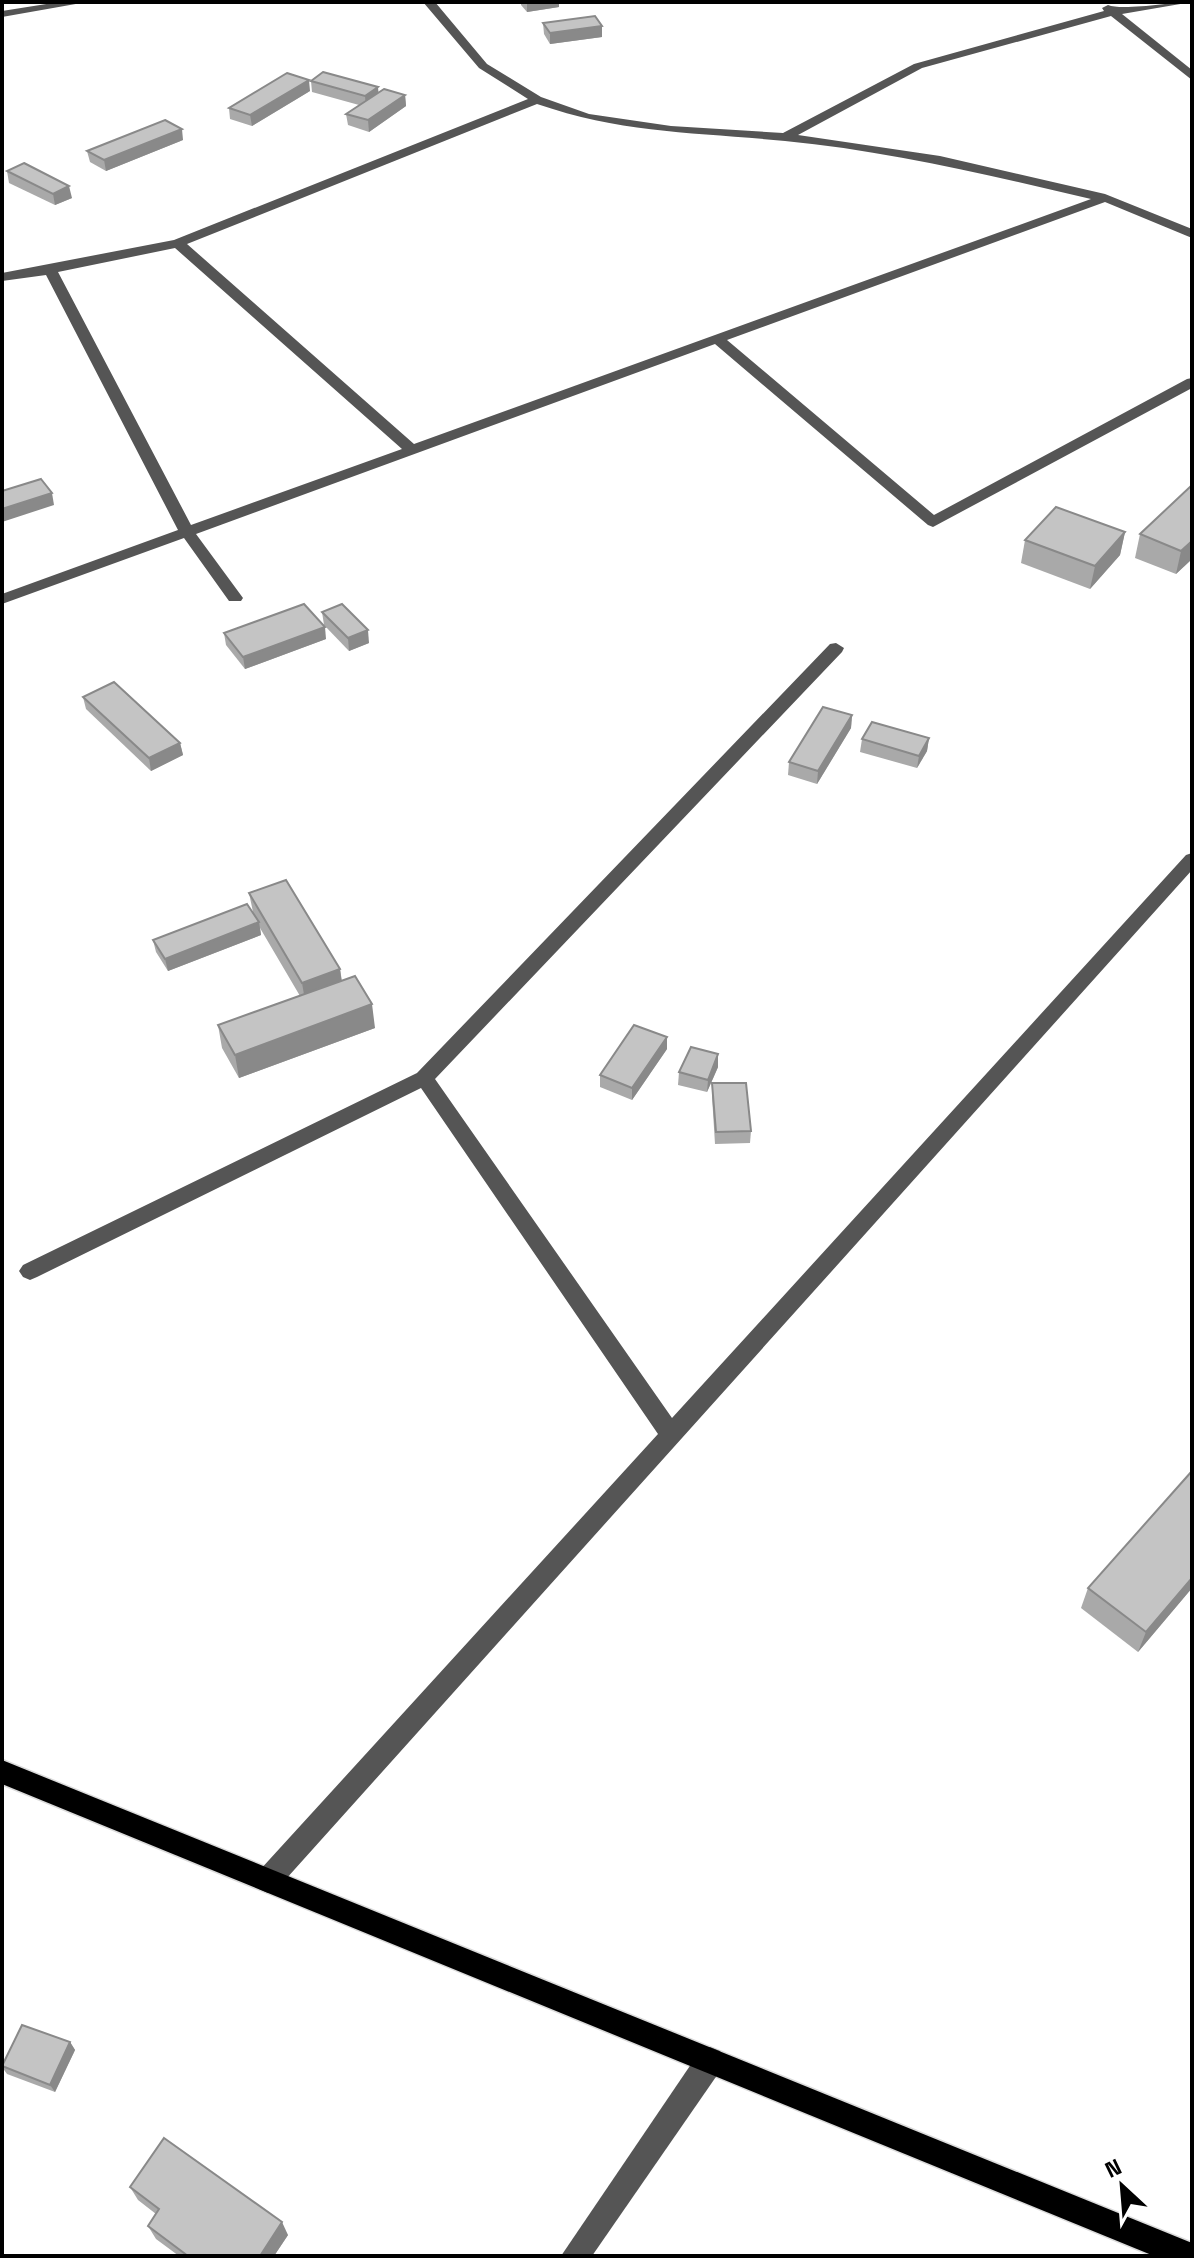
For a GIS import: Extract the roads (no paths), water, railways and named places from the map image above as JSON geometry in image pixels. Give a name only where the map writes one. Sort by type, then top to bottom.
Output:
[{"type":"main road","points":[[2,1772],[1189,2256]]},
{"type":"street","points":[[2,14],[81,2]]},
{"type":"street","points":[[429,2],[483,66],[537,100],[587,117],[643,126],[785,137],[940,160],[1105,198],[1192,234]]},
{"type":"street","points":[[1099,2],[1192,76]]},
{"type":"street","points":[[785,137],[918,66],[1112,12],[1186,2]]},
{"type":"street","points":[[2,277],[178,243],[537,100]]},
{"type":"street","points":[[2,599],[1105,198]]},
{"type":"street","points":[[178,243],[412,450]]},
{"type":"street","points":[[50,270],[187,532],[235,598]]},
{"type":"street","points":[[717,339],[933,522],[1192,382]]},
{"type":"street","points":[[30,1271],[424,1078],[836,648]]},
{"type":"street","points":[[268,1880],[1192,859]]},
{"type":"street","points":[[424,1078],[671,1435]]},
{"type":"street","points":[[575,2256],[710,2061]]}]
